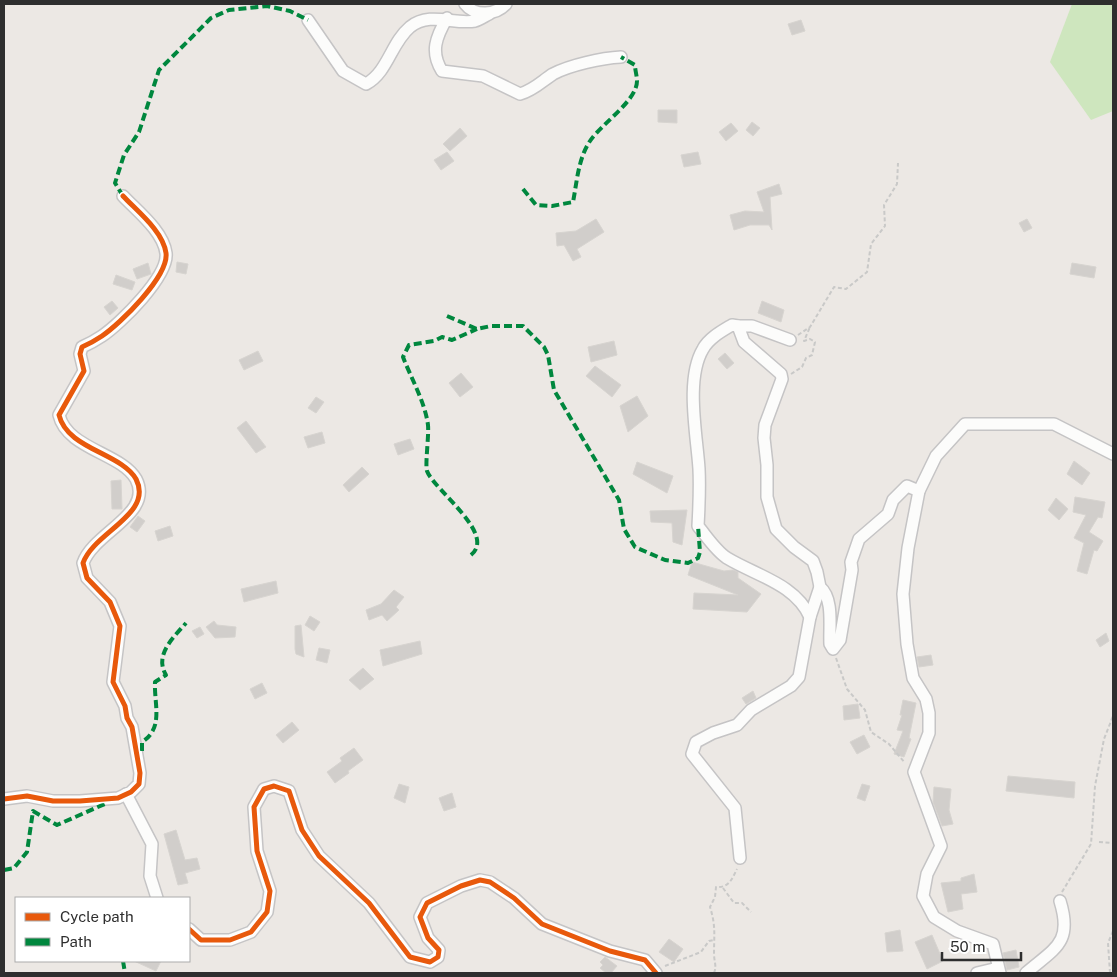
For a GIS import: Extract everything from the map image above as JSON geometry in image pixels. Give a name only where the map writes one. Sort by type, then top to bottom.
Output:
[{"type":"street","points":[[465,4],[467,7],[489,14]]},
{"type":"street","points":[[308,20],[343,71],[366,84],[377,78],[395,45],[411,26],[427,20],[446,18],[475,21],[498,11],[506,4]]},
{"type":"street","points":[[446,18],[436,38],[435,60],[442,71],[483,76],[520,94],[532,90],[555,73],[604,58],[621,57]]},
{"type":"street","points":[[4,799],[27,796],[54,802],[118,798],[139,784],[140,774],[132,727],[127,718],[125,706],[113,682],[120,626],[110,602],[87,578],[83,563],[94,544],[132,512],[140,496],[139,489],[131,472],[84,444],[61,425],[59,414],[84,371],[80,354],[82,347],[103,336],[129,313],[162,273],[166,254],[160,239],[122,196]]},
{"type":"street","points":[[790,340],[752,326],[732,325],[716,335],[703,348],[695,368],[693,416],[699,471],[698,526],[725,557],[765,579],[774,580],[805,605],[810,617]]},
{"type":"street","points":[[738,326],[744,342],[781,374],[782,379],[766,425],[764,438],[767,465],[766,497],[776,528],[794,547],[812,561],[818,572],[820,587],[810,617],[799,677],[792,686],[750,710],[738,725],[696,742],[692,754],[736,808],[740,858]]},
{"type":"street","points":[[977,973],[999,971],[994,944],[957,931],[934,917],[922,896],[927,874],[941,846],[914,772],[928,734],[929,713],[926,699],[913,678],[907,644],[903,594],[919,491],[936,456],[965,424],[1054,424],[1113,454]]},
{"type":"street","points":[[820,587],[826,592],[830,644],[833,649],[840,640],[852,570],[851,562],[859,539],[888,514],[893,500],[907,486],[919,491]]},
{"type":"street","points":[[190,930],[201,940],[230,940],[251,932],[267,912],[270,891],[257,851],[254,807],[264,790],[274,786],[288,791],[302,830],[318,856],[369,903],[410,957],[430,962],[438,957],[439,950],[428,938],[420,917],[427,903],[461,886],[480,880],[490,882],[514,898],[542,924],[610,951],[645,960],[655,972]]},
{"type":"street","points":[[126,794],[152,844],[150,876],[157,897]]},
{"type":"street","points":[[1026,973],[1062,941],[1066,920],[1060,901]]},
{"type":"path","points":[[782,379],[802,367],[806,358],[812,355],[815,342],[810,339],[804,341],[810,327],[834,287],[846,288],[868,272],[871,244],[885,226],[884,205],[897,184],[898,163]]},
{"type":"path","points":[[790,340],[810,327]]},
{"type":"path","points":[[833,649],[848,689],[865,710],[871,732],[889,744],[914,772]]},
{"type":"path","points":[[1060,901],[1062,890],[1091,844],[1095,786],[1104,739],[1113,716]]},
{"type":"path","points":[[1099,842],[1113,843]]},
{"type":"path","points":[[723,888],[734,878],[740,858]]},
{"type":"path","points":[[714,973],[716,968],[713,957],[716,924],[710,907],[715,897],[716,887],[723,888],[734,903],[742,903],[751,912]]},
{"type":"path","points":[[1110,973],[1108,943],[1113,931]]},
{"type":"path","points":[[655,972],[701,952],[709,942],[714,940]]},
{"type":"green space","points":[[1072,4],[1113,4],[1113,111],[1091,120],[1050,62]]},
{"type":"building","points":[[801,20],[805,31],[792,35],[788,24]]},
{"type":"building","points":[[658,110],[677,110],[677,123],[658,122]]},
{"type":"building","points":[[752,122],[760,128],[753,136],[746,130]]},
{"type":"building","points":[[731,123],[738,131],[726,141],[719,132]]},
{"type":"building","points":[[460,128],[467,136],[450,151],[443,144]]},
{"type":"building","points":[[447,152],[454,161],[441,170],[434,160]]},
{"type":"building","points":[[698,152],[701,164],[684,167],[681,155]]},
{"type":"building","points":[[779,184],[782,194],[770,197],[772,230],[769,225],[750,225],[734,230],[730,215],[745,211],[764,212],[757,192]]},
{"type":"building","points":[[596,219],[604,232],[577,249],[581,257],[573,261],[564,245],[557,246],[556,233],[576,231]]},
{"type":"building","points":[[1027,219],[1032,228],[1024,232],[1019,223]]},
{"type":"building","points":[[177,262],[188,264],[186,274],[176,272]]},
{"type":"building","points":[[148,263],[151,274],[137,279],[133,269]]},
{"type":"building","points":[[1072,263],[1096,267],[1094,278],[1070,274]]},
{"type":"building","points":[[116,275],[135,282],[132,290],[113,284]]},
{"type":"building","points":[[112,301],[118,308],[110,315],[104,307]]},
{"type":"building","points":[[762,301],[784,310],[781,322],[758,313]]},
{"type":"building","points":[[614,341],[617,355],[591,362],[588,347]]},
{"type":"building","points":[[258,351],[263,361],[244,370],[239,360]]},
{"type":"building","points":[[725,353],[734,363],[727,369],[718,359]]},
{"type":"building","points":[[595,366],[621,385],[612,397],[586,376]]},
{"type":"building","points":[[461,373],[473,387],[460,397],[449,383]]},
{"type":"building","points":[[637,396],[648,416],[628,432],[620,406]]},
{"type":"building","points":[[316,397],[324,402],[316,413],[308,408]]},
{"type":"building","points":[[246,421],[266,447],[256,453],[237,428]]},
{"type":"building","points":[[322,432],[325,443],[308,448],[304,437]]},
{"type":"building","points":[[410,439],[414,449],[398,455],[394,444]]},
{"type":"building","points":[[1074,461],[1090,473],[1082,485],[1067,474]]},
{"type":"building","points":[[637,462],[673,476],[667,493],[633,474]]},
{"type":"building","points":[[362,467],[369,474],[349,492],[343,485]]},
{"type":"building","points":[[121,480],[122,509],[112,509],[111,481]]},
{"type":"building","points":[[1075,497],[1105,502],[1102,518],[1098,517],[1089,532],[1103,541],[1097,551],[1094,550],[1087,574],[1077,571],[1084,543],[1074,538],[1086,515],[1073,512]]},
{"type":"building","points":[[1056,498],[1068,509],[1059,520],[1048,510]]},
{"type":"building","points":[[687,510],[682,545],[673,542],[672,523],[651,522],[650,511]]},
{"type":"building","points":[[138,516],[145,521],[137,532],[130,527]]},
{"type":"building","points":[[170,526],[173,536],[158,541],[155,531]]},
{"type":"building","points":[[692,562],[724,571],[733,570],[738,572],[738,578],[761,594],[747,612],[693,609],[694,593],[738,595],[688,575]]},
{"type":"building","points":[[276,581],[278,593],[244,602],[241,589]]},
{"type":"building","points":[[394,590],[404,597],[396,607],[399,610],[387,621],[382,615],[369,620],[366,610],[381,604]]},
{"type":"building","points":[[310,616],[320,622],[314,631],[305,625]]},
{"type":"building","points":[[214,621],[217,625],[236,627],[235,637],[215,638],[206,627]]},
{"type":"building","points":[[301,625],[304,657],[296,654],[295,649],[295,626]]},
{"type":"building","points":[[200,627],[204,634],[197,638],[192,631]]},
{"type":"building","points":[[1106,633],[1109,641],[1100,647],[1096,640]]},
{"type":"building","points":[[420,641],[422,654],[383,666],[380,650]]},
{"type":"building","points":[[319,648],[330,650],[327,663],[316,660]]},
{"type":"building","points":[[931,655],[933,665],[919,667],[917,657]]},
{"type":"building","points":[[363,668],[374,679],[360,690],[349,680]]},
{"type":"building","points":[[262,683],[267,693],[255,699],[250,689]]},
{"type":"building","points":[[753,691],[756,698],[746,704],[742,698]]},
{"type":"building","points":[[903,700],[916,703],[909,738],[911,739],[904,757],[894,754],[903,731],[897,730],[902,715],[900,715]]},
{"type":"building","points":[[858,704],[860,718],[844,720],[843,706]]},
{"type":"building","points":[[292,722],[299,730],[283,743],[276,735]]},
{"type":"building","points":[[864,735],[870,747],[857,754],[850,742]]},
{"type":"building","points":[[354,748],[363,760],[335,783],[327,772],[342,761],[340,758]]},
{"type":"building","points":[[1008,776],[1075,782],[1074,798],[1006,791]]},
{"type":"building","points":[[399,784],[409,787],[405,803],[394,798]]},
{"type":"building","points":[[862,784],[870,786],[865,801],[857,798]]},
{"type":"building","points":[[934,787],[951,789],[949,810],[953,824],[942,826],[933,802]]},
{"type":"building","points":[[452,793],[456,807],[444,811],[439,798]]},
{"type":"building","points":[[176,830],[185,860],[197,858],[200,869],[185,873],[188,883],[178,885],[164,834]]},
{"type":"building","points":[[974,874],[977,892],[961,894],[963,909],[948,912],[941,883],[961,881],[961,878]]},
{"type":"building","points":[[900,930],[903,951],[887,952],[885,933]]},
{"type":"building","points":[[932,935],[943,961],[927,969],[915,942]]},
{"type":"building","points":[[669,939],[683,949],[674,962],[659,952]]},
{"type":"building","points":[[1016,950],[1019,967],[1007,970],[1003,953]]},
{"type":"building","points":[[605,957],[617,966],[611,973],[606,973],[600,968],[603,965],[600,962]]},
{"type":"building","points":[[136,962],[160,962],[156,971]]},
{"type":"marked path","points":[[123,196],[115,183],[124,155],[139,132],[159,70],[211,18],[229,10],[267,6],[290,11],[308,20]]},
{"type":"marked path","points":[[523,189],[536,205],[552,206],[573,202],[578,171],[586,148],[595,134],[625,104],[635,89],[637,81],[635,65],[621,57]]},
{"type":"marked path","points":[[447,316],[477,329],[491,326],[523,326],[544,347],[548,355],[554,390],[619,500],[624,529],[635,547],[665,560],[688,563],[698,558],[700,552],[698,526]]},
{"type":"marked path","points":[[471,555],[477,546],[476,536],[470,524],[427,471],[428,425],[421,399],[403,357],[409,345],[434,341],[442,337],[452,340],[477,329]]},
{"type":"marked path","points":[[142,751],[142,742],[149,736],[156,723],[155,682],[166,675],[162,661],[164,654],[171,641],[186,623]]},
{"type":"marked path","points":[[4,870],[14,868],[27,852],[33,811],[57,825],[107,803]]},
{"type":"marked path","points":[[123,962],[125,973]]},
{"type":"cycle path","points":[[4,799],[27,796],[53,801],[118,798],[131,792],[139,784],[140,773],[132,727],[127,718],[125,706],[113,682],[120,626],[110,602],[87,578],[83,563],[89,552],[98,542],[130,513],[137,503],[139,491],[136,479],[129,470],[72,436],[64,426],[59,415],[84,371],[80,354],[82,347],[102,336],[131,311],[152,286],[165,263],[166,253],[164,245],[155,229],[123,196]]},
{"type":"cycle path","points":[[190,930],[201,940],[230,940],[251,932],[267,912],[270,891],[257,851],[254,807],[264,789],[274,786],[289,791],[302,830],[319,856],[369,903],[410,957],[430,962],[438,957],[439,950],[428,938],[420,917],[427,903],[461,886],[480,880],[490,882],[514,898],[542,924],[610,951],[645,960],[656,973]]}]
